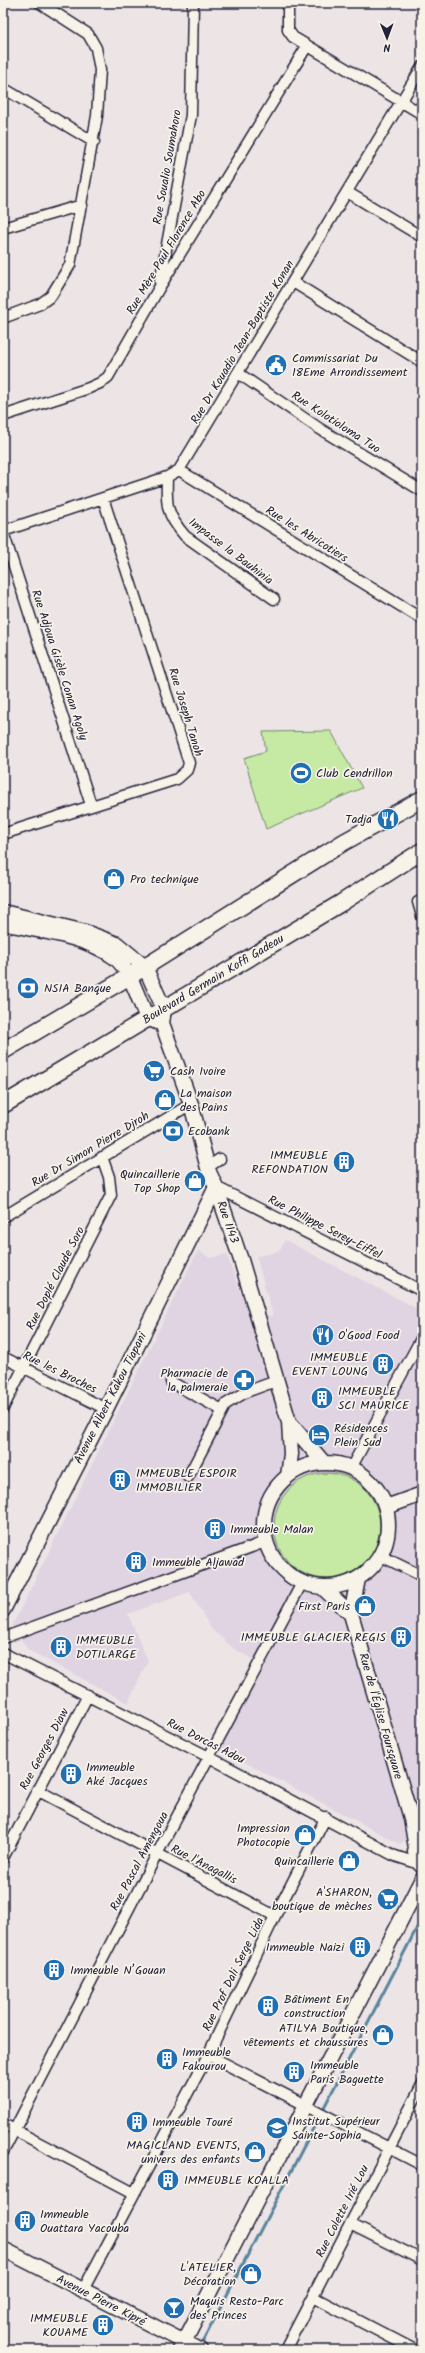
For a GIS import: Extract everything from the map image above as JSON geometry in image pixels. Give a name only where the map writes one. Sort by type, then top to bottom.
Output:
[{"type":"main road","points":[[3,1052],[145,967],[338,846],[422,798]]},
{"type":"main road","name":"Boulevard Germain Koffi Gadeau","points":[[3,1105],[146,1018],[163,1016],[422,851]]},
{"type":"main road","points":[[3,915],[85,932],[117,944],[145,967]]},
{"type":"main road","points":[[3,915],[84,942],[114,957],[129,976],[146,1018]]},
{"type":"main road","name":"Rue I143","points":[[145,967],[163,1016],[191,1104],[208,1167],[241,1260],[289,1422],[290,1454],[288,1476]]},
{"type":"main road","name":"Avenue Albert Kakou Tiapani","points":[[3,1610],[106,1409],[216,1187]]},
{"type":"main road","name":"Rue I143","points":[[289,1422],[324,1463]]},
{"type":"main road","points":[[324,1463],[351,1468],[372,1483],[380,1493],[386,1507],[388,1536],[381,1556],[371,1569],[358,1579],[342,1586],[323,1588],[302,1583],[286,1574],[273,1560],[265,1542],[263,1523],[266,1505],[275,1489],[288,1476],[303,1468],[324,1463]]},
{"type":"main road","points":[[386,1507],[422,1494]]},
{"type":"main road","name":"Rue de l'Église Foursquare","points":[[358,1579],[351,1614],[411,1818],[419,1854]]},
{"type":"main road","points":[[323,1588],[351,1614]]},
{"type":"main road","name":"Rue de l'Église Foursquare","points":[[411,1818],[422,1833]]},
{"type":"main road","points":[[182,2346],[422,1879]]},
{"type":"main road","name":"Avenue Pierre Kipré","points":[[3,2249],[83,2290],[182,2346],[200,2350]]},
{"type":"street","points":[[3,318],[40,304],[51,296],[70,265],[94,142],[100,87],[96,48],[88,34],[40,3]]},
{"type":"street","name":"Rue Soualio Soumahoro","points":[[159,288],[192,115],[193,3]]},
{"type":"street","points":[[288,3],[288,30],[293,37],[422,114]]},
{"type":"street","name":"Rue Mère Paul Florence Abo","points":[[3,416],[100,383],[108,377],[159,288],[307,46]]},
{"type":"street","name":"Rue Dr Kouadio Jean-Baptiste Konan","points":[[3,531],[167,477],[179,470],[422,67]]},
{"type":"street","points":[[3,88],[94,142]]},
{"type":"street","points":[[347,192],[422,237]]},
{"type":"street","points":[[3,228],[82,204]]},
{"type":"street","points":[[293,282],[422,362]]},
{"type":"street","name":"Rue Kolotioloma Tuo","points":[[238,373],[320,429],[422,491]]},
{"type":"street","name":"Rue les Abricotiers","points":[[179,470],[422,619]]},
{"type":"street","name":"Impasse la Bauhinia","points":[[167,477],[166,505],[169,516],[185,536],[274,600]]},
{"type":"street","name":"Rue Joseph Tanoh","points":[[3,834],[177,779],[187,770],[189,763],[103,498]]},
{"type":"street","name":"Rue Adjoua Gisèle Conan Agoly","points":[[3,531],[91,805]]},
{"type":"street","points":[[418,902],[422,916]]},
{"type":"street","name":"Rue Dr Simon Pierre Djroh","points":[[3,1217],[191,1104]]},
{"type":"street","name":"Rue Doplé Claude Soro","points":[[3,1408],[111,1195],[109,1177],[102,1157]]},
{"type":"street","points":[[208,1167],[220,1160]]},
{"type":"street","name":"Rue Philippe Serey-Eiffel","points":[[216,1187],[422,1291]]},
{"type":"street","points":[[351,1468],[422,1337]]},
{"type":"street","name":"Rue les Broches","points":[[3,1358],[106,1409]]},
{"type":"street","points":[[188,1477],[222,1410],[234,1398],[276,1381]]},
{"type":"street","points":[[171,1382],[222,1410]]},
{"type":"street","points":[[3,1638],[265,1542]]},
{"type":"street","points":[[381,1556],[422,1576]]},
{"type":"street","name":"Rue Pascal Amengoua","points":[[3,2152],[157,1854],[302,1583]]},
{"type":"street","name":"Rue Dorcas Adou","points":[[3,1653],[326,1817],[395,1856],[419,1854]]},
{"type":"street","name":"Rue Georges Diaw","points":[[3,1858],[37,1790],[88,1695]]},
{"type":"street","name":"Rue l'Anagallis","points":[[37,1790],[275,1916]]},
{"type":"street","name":"Rue Prof Dali Serge Lida","points":[[83,2290],[208,2055],[275,1916],[326,1817]]},
{"type":"street","points":[[208,2055],[306,2104],[422,2165]]},
{"type":"street","name":"Rue Colette Irié Lou","points":[[285,2350],[422,2085]]},
{"type":"street","points":[[3,2124],[134,2193]]},
{"type":"street","points":[[350,2224],[422,2260]]},
{"type":"street","points":[[313,2297],[416,2350]]},
{"type":"shaded area","points":[[285,1240],[422,1311],[422,1829],[400,1844],[210,1744],[254,1660],[234,1649],[211,1629],[190,1592],[128,1614],[148,1661],[128,1703],[28,1650],[12,1626],[198,1250],[210,1258],[227,1254],[248,1313],[273,1316],[256,1256],[280,1250]]},
{"type":"green space","name":"Club Cendrillon","points":[[331,731],[362,788],[266,829],[244,758],[266,751],[263,732]]},
{"type":"green space","points":[[327,1473],[347,1477],[364,1489],[376,1506],[380,1526],[376,1546],[364,1563],[347,1575],[327,1579],[307,1575],[290,1563],[278,1546],[274,1526],[278,1506],[290,1489],[307,1477]]},
{"type":"waterway","points":[[200,2347],[422,1918]]},
{"type":"place","name":"Commissariat Du 18Eme Arrondissement","points":[[276,365]]},
{"type":"place","name":"Club Cendrillon","points":[[301,773]]},
{"type":"place","name":"Tadja","points":[[388,819]]},
{"type":"place","name":"Pro technique","points":[[114,879]]},
{"type":"place","name":"NSIA Banque","points":[[28,988]]},
{"type":"place","name":"Cash Ivoire","points":[[154,1071]]},
{"type":"place","name":"La maison des Pains","points":[[165,1100]]},
{"type":"place","name":"Ecobank","points":[[173,1131]]},
{"type":"place","name":"IMMEUBLE REFONDATION","points":[[344,1162]]},
{"type":"place","name":"Quincaillerie Top Shop","points":[[195,1181]]},
{"type":"place","name":"O'Good Food","points":[[323,1335]]},
{"type":"place","name":"IMMEUBLE EVENT LOUNG","points":[[383,1364]]},
{"type":"place","name":"Pharmacie de la palmeraie","points":[[244,1380]]},
{"type":"place","name":"IMMEUBLE SCI MAURICE","points":[[322,1398]]},
{"type":"place","name":"Résidences Plein Sud","points":[[319,1435]]},
{"type":"place","name":"IMMEUBLE ESPOIR IMMOBILIER","points":[[120,1480]]},
{"type":"place","name":"Immeuble Malan","points":[[215,1529]]},
{"type":"place","name":"Immeuble Aljawad","points":[[136,1562]]},
{"type":"place","name":"First Paris","points":[[365,1606]]},
{"type":"place","name":"IMMEUBLE GLACIER REGIS","points":[[401,1637]]},
{"type":"place","name":"IMMEUBLE DOTILARGE","points":[[61,1647]]},
{"type":"place","name":"Immeuble Aké Jacques","points":[[71,1774]]},
{"type":"place","name":"Impression Photocopie","points":[[305,1835]]},
{"type":"place","name":"Quincaillerie","points":[[349,1861]]},
{"type":"place","name":"A'SHARON, boutique de mèches","points":[[388,1899]]},
{"type":"place","name":"Immeuble Naizi","points":[[360,1947]]},
{"type":"place","name":"Immeuble N’Gouan","points":[[54,1970]]},
{"type":"place","name":"Bâtiment En construction","points":[[268,2006]]},
{"type":"place","name":"ATILYA Boutique, vêtements et chaussures","points":[[383,2035]]},
{"type":"place","name":"Immeuble Fakourou","points":[[167,2059]]},
{"type":"place","name":"Immeuble Paris Baguette","points":[[294,2072]]},
{"type":"place","name":"Immeuble Touré","points":[[137,2122]]},
{"type":"place","name":"Institut Supérieur Sainte-Sophia","points":[[277,2128]]},
{"type":"place","name":"MAGICLAND EVENTS, univers des enfants","points":[[255,2152]]},
{"type":"place","name":"IMMEUBLE KOALLA","points":[[168,2180]]},
{"type":"place","name":"Immeuble Ouattara Yacouba","points":[[25,2221]]},
{"type":"place","name":"L'ATELIER, Décoration","points":[[251,2274]]},
{"type":"place","name":"Maquis Resto-Parc des Princes","points":[[174,2308]]},
{"type":"place","name":"IMMEUBLE KOUAME","points":[[103,2325]]}]
